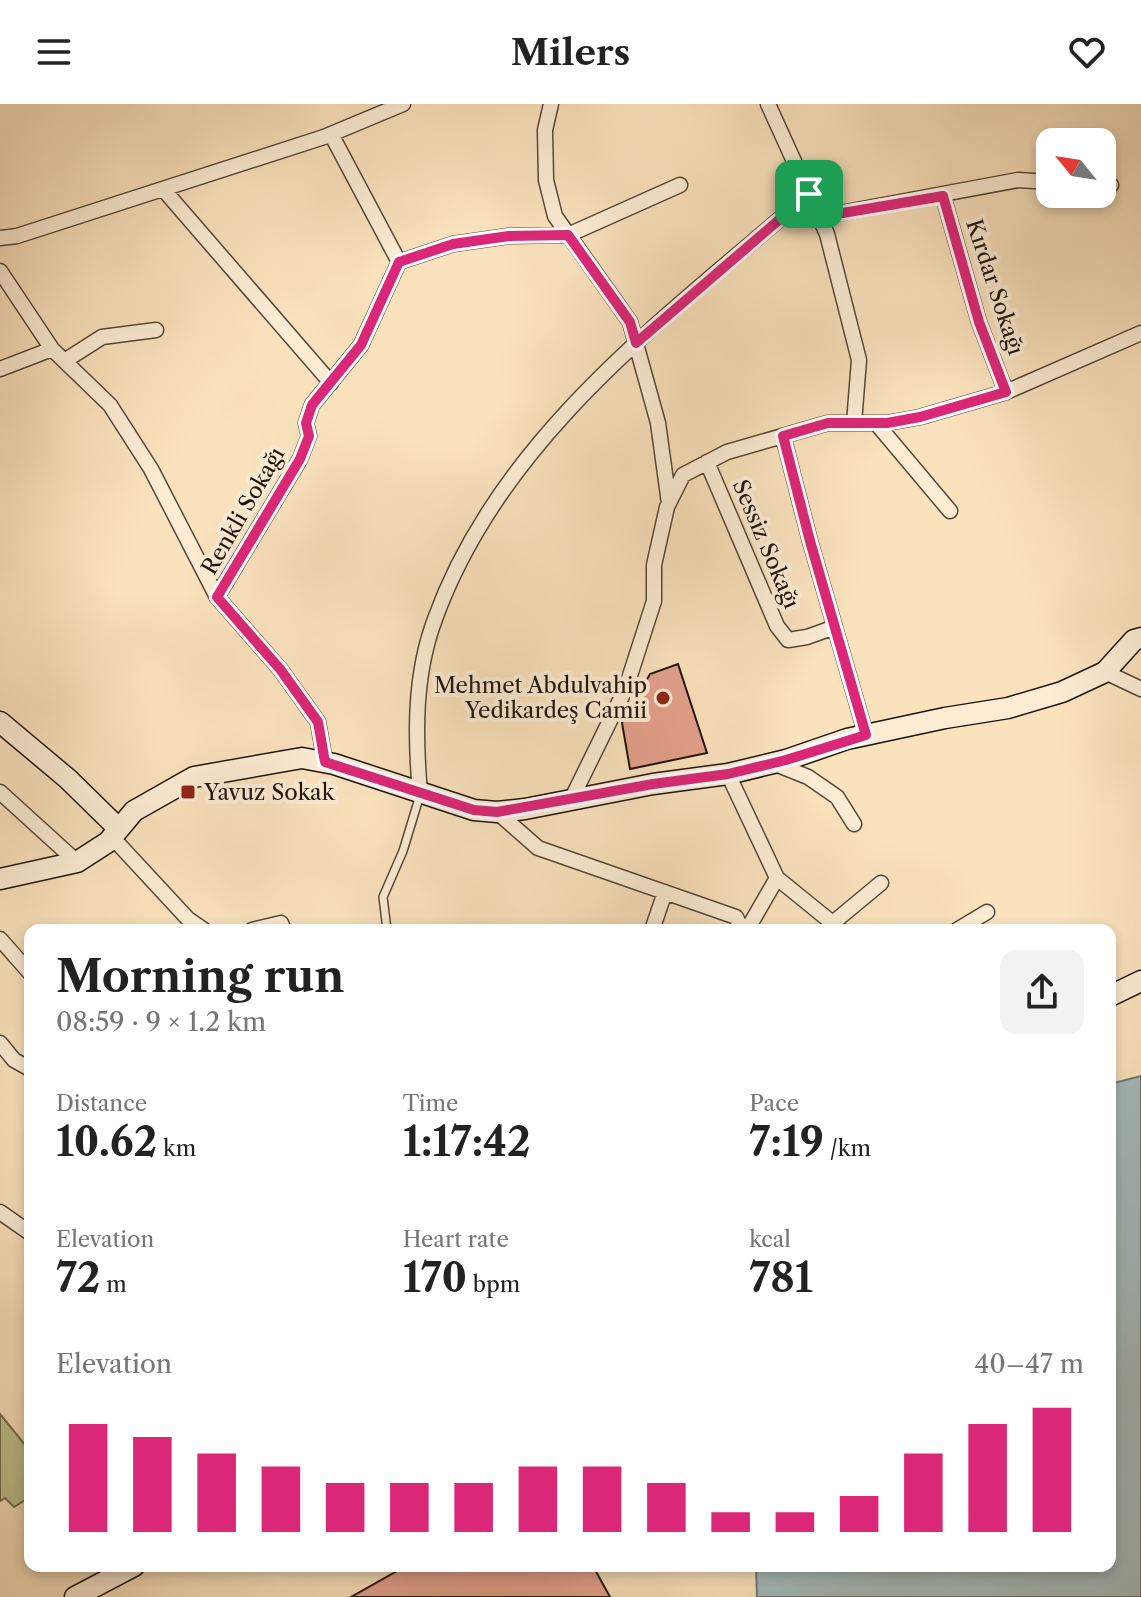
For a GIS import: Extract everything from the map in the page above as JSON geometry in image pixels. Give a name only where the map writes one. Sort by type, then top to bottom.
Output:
[{"type":"main road","points":[[0,879],[77,862],[115,833],[134,811],[194,777],[302,758],[325,762],[474,810],[497,812],[728,774],[866,735],[1008,708],[1062,692],[1105,672],[1134,640],[1141,638]]},
{"type":"main road","points":[[0,722],[68,779],[115,833]]},
{"type":"main road","points":[[1116,993],[1141,981]]},
{"type":"main road","points":[[75,1597],[123,1572]]},
{"type":"street","points":[[0,238],[17,236],[331,134],[403,104]]},
{"type":"street","points":[[551,104],[545,130],[546,180],[555,216],[630,322],[658,423],[669,504]]},
{"type":"street","points":[[768,104],[827,234],[859,360],[854,423]]},
{"type":"street","points":[[331,134],[399,262],[453,244],[509,236],[568,235],[680,185]]},
{"type":"street","points":[[819,217],[1018,180],[1036,181]]},
{"type":"street","points":[[163,189],[331,383]]},
{"type":"street","points":[[420,793],[415,740],[421,681],[434,621],[450,583],[516,471],[578,400],[636,343],[809,194]]},
{"type":"street","name":"Kırdar Sokağı","points":[[943,196],[979,322],[1006,392]]},
{"type":"street","name":"Renkli Sokağı","points":[[217,597],[300,459],[309,436],[306,423],[312,405],[361,345],[399,262]]},
{"type":"street","points":[[2,280],[52,349],[110,405],[151,469],[217,597],[280,669],[318,722],[325,762]]},
{"type":"street","points":[[66,360],[102,337],[156,330]]},
{"type":"street","points":[[571,800],[626,688],[654,601],[654,565],[669,504],[683,475],[727,452],[828,423],[876,423],[920,417],[1006,392],[1141,333]]},
{"type":"street","points":[[0,369],[52,349]]},
{"type":"street","points":[[876,423],[950,511]]},
{"type":"street","points":[[783,436],[866,735]]},
{"type":"street","name":"Sessiz Sokağı","points":[[707,462],[777,626],[788,640],[835,627]]},
{"type":"street","points":[[1105,672],[1141,689]]},
{"type":"street","points":[[772,763],[808,777],[837,797],[854,824]]},
{"type":"street","points":[[728,774],[777,878],[834,924]]},
{"type":"street","points":[[0,792],[77,862]]},
{"type":"street","points":[[497,812],[538,848],[736,917],[740,924]]},
{"type":"street","points":[[115,833],[195,924]]},
{"type":"street","points":[[748,924],[777,878]]},
{"type":"street","points":[[839,924],[881,883]]},
{"type":"street","points":[[654,924],[665,892]]},
{"type":"street","points":[[967,924],[987,912]]},
{"type":"street","points":[[183,924],[188,919]]},
{"type":"street","points":[[0,939],[24,966]]},
{"type":"street","points":[[0,1043],[14,1060],[24,1066]]},
{"type":"street","points":[[0,1212],[24,1229]]},
{"type":"lane","points":[[386,924],[383,897],[403,851],[420,793]]},
{"type":"green space","points":[[0,1414],[24,1444],[24,1501],[14,1507],[5,1498],[0,1501]]},
{"type":"water","points":[[1141,1076],[1141,1597],[757,1597],[756,1572],[1116,1572],[1116,1082]]},
{"type":"building","name":"Mehmet Abdulvahip Yedikardeş Camii","points":[[678,664],[707,753],[630,769],[622,723],[650,674]]},
{"type":"building","points":[[395,1572],[596,1572],[610,1597],[351,1597]]},
{"type":"place","name":"Mehmet Abdulvahip Yedikardeş Camii","points":[[663,698]]},
{"type":"place","name":"Yavuz Sokak","points":[[188,792]]},
{"type":"route","points":[[809,194],[819,217],[943,196],[979,322],[1006,392],[920,417],[887,423],[828,423],[783,436],[866,735],[728,774],[497,812],[474,810],[325,762],[318,722],[280,669],[217,597],[300,459],[309,436],[306,423],[312,405],[361,345],[399,262],[453,244],[509,236],[568,235],[630,322],[636,343],[809,194]]}]
